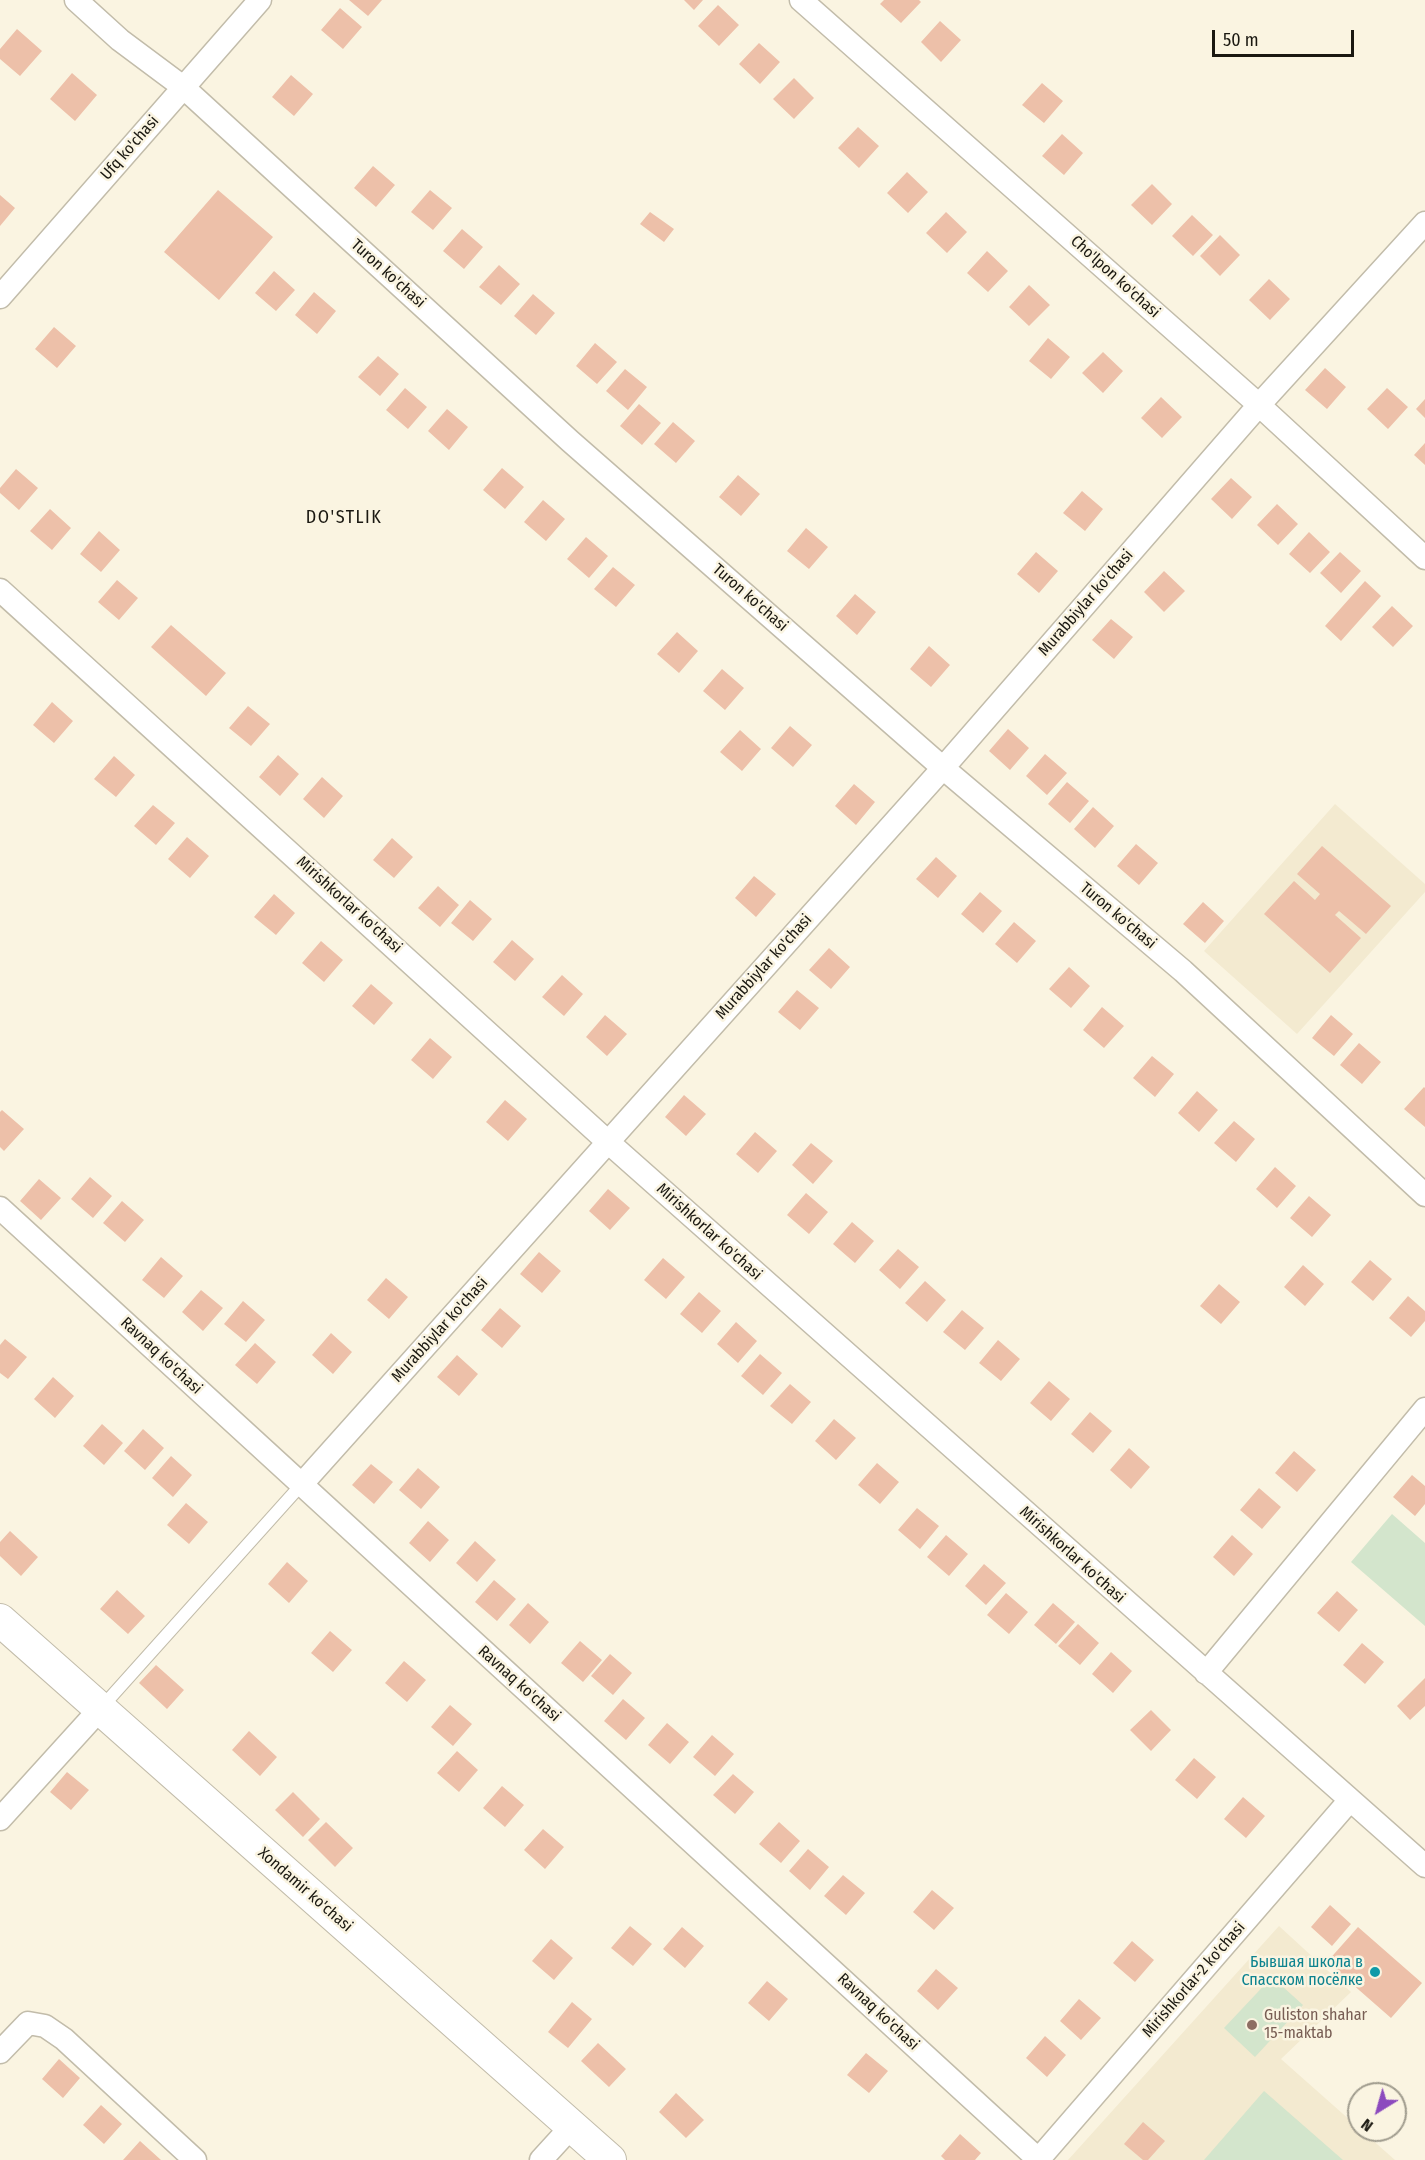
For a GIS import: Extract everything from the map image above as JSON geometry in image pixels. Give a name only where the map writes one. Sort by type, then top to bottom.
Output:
[{"type":"main road","name":"Xondamir ko'chasi","points":[[0,1620],[610,2160]]},
{"type":"street","name":"Turon ko'chasi","points":[[76,0],[120,40],[183,87],[570,441],[943,768],[1183,971],[1425,1195]]},
{"type":"street","name":"Ufq ko'chasi","points":[[0,297],[260,0]]},
{"type":"street","name":"Cho'lpon ko'chasi","points":[[801,0],[1259,405],[1425,558]]},
{"type":"street","name":"Murabbiylar ko'chasi","points":[[301,1485],[943,768],[1259,405],[1425,223]]},
{"type":"street","name":"Mirishkorlar ko'chasi","points":[[0,590],[608,1142],[1425,1866]]},
{"type":"street","name":"Ravnaq ko'chasi","points":[[0,1208],[1039,2160]]},
{"type":"street","points":[[1206,1673],[1425,1409]]},
{"type":"street","points":[[0,1819],[100,1709]]},
{"type":"street","name":"Mirishkorlar-2 ko'chasi","points":[[1039,2160],[1350,1800]]},
{"type":"street","points":[[0,2052],[28,2023],[45,2026],[64,2039],[195,2160]]},
{"type":"street","points":[[541,2160],[572,2126]]},
{"type":"lane","name":"Murabbiylar ko'chasi","points":[[100,1709],[301,1485]]},
{"type":"shaded area","points":[[1335,804],[1425,884],[1425,892],[1297,1034],[1204,951]]},
{"type":"shaded area","name":"Guliston shahar 15-maktab","points":[[1279,1926],[1351,1992],[1281,2059],[1347,2117],[1347,2142],[1375,2142],[1395,2160],[1068,2160]]},
{"type":"green space","points":[[1392,1514],[1425,1543],[1425,1626],[1351,1562]]},
{"type":"green space","points":[[1272,1977],[1303,2005],[1255,2057],[1224,2028]]},
{"type":"green space","points":[[1264,2091],[1343,2160],[1204,2160]]},
{"type":"building","points":[[349,0],[382,0],[368,16]]},
{"type":"building","points":[[684,0],[703,0],[694,10]]},
{"type":"building","points":[[884,0],[919,0],[921,2],[901,23],[880,4]]},
{"type":"building","points":[[718,5],[739,25],[719,46],[698,26]]},
{"type":"building","points":[[340,8],[362,27],[343,49],[321,30]]},
{"type":"building","points":[[940,21],[961,40],[941,62],[921,42]]},
{"type":"building","points":[[17,29],[42,51],[20,76],[0,59],[0,49]]},
{"type":"building","points":[[759,43],[780,62],[760,84],[739,64]]},
{"type":"building","points":[[72,73],[97,95],[75,121],[50,99]]},
{"type":"building","points":[[291,75],[313,94],[294,116],[272,97]]},
{"type":"building","points":[[794,78],[814,98],[794,119],[773,99]]},
{"type":"building","points":[[1042,83],[1063,101],[1044,123],[1022,105]]},
{"type":"building","points":[[858,127],[879,146],[859,168],[838,148]]},
{"type":"building","points":[[1062,134],[1083,153],[1064,175],[1042,156]]},
{"type":"building","points":[[373,166],[395,185],[376,207],[354,188]]},
{"type":"building","points":[[907,172],[928,192],[908,213],[887,193]]},
{"type":"building","points":[[1152,184],[1172,204],[1152,225],[1131,205]]},
{"type":"building","points":[[218,190],[273,237],[219,300],[164,252]]},
{"type":"building","points":[[430,190],[452,208],[433,230],[411,212]]},
{"type":"building","points":[[0,195],[15,208],[0,226]]},
{"type":"building","points":[[650,212],[674,229],[664,242],[640,224]]},
{"type":"building","points":[[946,212],[967,232],[947,253],[926,233]]},
{"type":"building","points":[[1192,215],[1213,235],[1193,256],[1172,236]]},
{"type":"building","points":[[462,229],[483,247],[464,269],[443,251]]},
{"type":"building","points":[[1220,235],[1240,255],[1220,276],[1200,256]]},
{"type":"building","points":[[987,251],[1008,271],[988,292],[967,273]]},
{"type":"building","points":[[499,265],[520,284],[501,305],[479,287]]},
{"type":"building","points":[[274,271],[295,290],[276,311],[255,293]]},
{"type":"building","points":[[1269,279],[1290,299],[1270,320],[1249,300]]},
{"type":"building","points":[[1029,285],[1050,305],[1029,326],[1009,307]]},
{"type":"building","points":[[314,292],[336,311],[317,334],[295,315]]},
{"type":"building","points":[[533,294],[555,313],[536,335],[514,316]]},
{"type":"building","points":[[54,327],[76,346],[57,368],[35,349]]},
{"type":"building","points":[[1048,338],[1070,357],[1051,379],[1029,361]]},
{"type":"building","points":[[595,343],[617,362],[597,384],[576,366]]},
{"type":"building","points":[[1103,352],[1123,371],[1103,393],[1082,373]]},
{"type":"building","points":[[378,356],[399,374],[380,396],[358,377]]},
{"type":"building","points":[[1325,368],[1346,387],[1327,409],[1305,390]]},
{"type":"building","points":[[625,369],[647,387],[628,410],[606,391]]},
{"type":"building","points":[[405,388],[427,407],[408,429],[386,410]]},
{"type":"building","points":[[1387,388],[1408,407],[1388,429],[1367,409]]},
{"type":"building","points":[[1161,397],[1182,417],[1162,438],[1141,418]]},
{"type":"building","points":[[1425,399],[1425,418],[1416,409]]},
{"type":"building","points":[[639,404],[661,423],[642,445],[620,426]]},
{"type":"building","points":[[447,409],[468,427],[449,450],[428,431]]},
{"type":"building","points":[[673,422],[695,441],[676,463],[654,444]]},
{"type":"building","points":[[1425,443],[1425,465],[1414,455]]},
{"type":"building","points":[[502,468],[524,487],[505,509],[483,490]]},
{"type":"building","points":[[16,469],[38,488],[19,510],[0,493],[0,488]]},
{"type":"building","points":[[738,475],[760,494],[741,516],[719,497]]},
{"type":"building","points":[[1231,478],[1252,497],[1232,519],[1211,499]]},
{"type":"building","points":[[1082,491],[1103,509],[1085,531],[1063,513]]},
{"type":"building","points":[[543,500],[565,519],[546,541],[524,522]]},
{"type":"building","points":[[1277,504],[1298,524],[1278,545],[1257,525]]},
{"type":"building","points":[[50,509],[71,528],[52,550],[30,531]]},
{"type":"building","points":[[806,528],[828,547],[809,569],[787,551]]},
{"type":"building","points":[[99,531],[120,550],[101,572],[80,554]]},
{"type":"building","points":[[1309,532],[1330,552],[1310,573],[1289,554]]},
{"type":"building","points":[[586,537],[608,556],[589,578],[567,559]]},
{"type":"building","points":[[1036,552],[1058,571],[1039,593],[1017,574]]},
{"type":"building","points":[[1340,552],[1361,571],[1341,593],[1320,573]]},
{"type":"building","points":[[613,567],[635,585],[616,607],[594,589]]},
{"type":"building","points":[[1164,571],[1185,591],[1164,612],[1144,592]]},
{"type":"building","points":[[117,580],[138,598],[119,620],[98,602]]},
{"type":"building","points":[[1365,581],[1381,596],[1341,641],[1325,626]]},
{"type":"building","points":[[855,594],[876,612],[857,635],[836,616]]},
{"type":"building","points":[[1392,606],[1413,626],[1393,647],[1372,627]]},
{"type":"building","points":[[1111,619],[1133,637],[1114,659],[1092,640]]},
{"type":"building","points":[[171,625],[226,673],[206,696],[151,647]]},
{"type":"building","points":[[677,632],[698,651],[679,673],[657,654]]},
{"type":"building","points":[[929,646],[950,665],[931,687],[910,669]]},
{"type":"building","points":[[722,669],[744,688],[725,710],[703,691]]},
{"type":"building","points":[[52,702],[73,721],[54,743],[33,725]]},
{"type":"building","points":[[248,706],[270,724],[251,746],[229,728]]},
{"type":"building","points":[[790,726],[812,745],[793,767],[771,748]]},
{"type":"building","points":[[1008,729],[1029,748],[1010,770],[989,751]]},
{"type":"building","points":[[740,730],[761,749],[742,771],[720,752]]},
{"type":"building","points":[[1045,754],[1067,773],[1047,795],[1026,776]]},
{"type":"building","points":[[278,755],[299,774],[280,796],[259,777]]},
{"type":"building","points":[[114,756],[135,775],[116,797],[94,779]]},
{"type":"building","points":[[322,777],[343,796],[324,818],[303,799]]},
{"type":"building","points":[[1067,782],[1089,801],[1070,823],[1048,804]]},
{"type":"building","points":[[854,784],[875,802],[856,825],[835,806]]},
{"type":"building","points":[[153,805],[175,823],[156,845],[134,826]]},
{"type":"building","points":[[1093,807],[1114,826],[1095,848],[1074,829]]},
{"type":"building","points":[[187,837],[209,856],[190,878],[168,859]]},
{"type":"building","points":[[392,838],[413,857],[394,878],[373,860]]},
{"type":"building","points":[[1136,844],[1158,863],[1139,885],[1117,866]]},
{"type":"building","points":[[1322,846],[1391,906],[1366,934],[1339,911],[1335,915],[1361,938],[1330,973],[1264,914],[1294,881],[1315,900],[1320,894],[1297,874]]},
{"type":"building","points":[[936,857],[957,876],[938,898],[916,879]]},
{"type":"building","points":[[754,876],[776,894],[756,917],[735,898]]},
{"type":"building","points":[[438,886],[459,905],[440,927],[418,908]]},
{"type":"building","points":[[980,892],[1002,911],[983,933],[961,914]]},
{"type":"building","points":[[274,894],[295,913],[276,935],[254,917]]},
{"type":"building","points":[[470,900],[492,919],[473,941],[451,923]]},
{"type":"building","points":[[1203,902],[1224,921],[1205,943],[1183,924]]},
{"type":"building","points":[[1014,922],[1036,941],[1017,963],[995,944]]},
{"type":"building","points":[[512,940],[534,959],[515,981],[493,962]]},
{"type":"building","points":[[321,941],[343,960],[324,982],[302,963]]},
{"type":"building","points":[[829,948],[850,967],[831,989],[809,970]]},
{"type":"building","points":[[1069,967],[1090,986],[1071,1008],[1049,989]]},
{"type":"building","points":[[562,975],[583,994],[564,1016],[542,997]]},
{"type":"building","points":[[371,984],[393,1003],[374,1025],[352,1006]]},
{"type":"building","points":[[797,990],[819,1008],[800,1030],[778,1012]]},
{"type":"building","points":[[1102,1007],[1124,1026],[1104,1048],[1083,1030]]},
{"type":"building","points":[[605,1015],[627,1034],[607,1056],[586,1037]]},
{"type":"building","points":[[1331,1015],[1353,1034],[1334,1056],[1312,1038]]},
{"type":"building","points":[[430,1038],[452,1057],[433,1079],[411,1060]]},
{"type":"building","points":[[1359,1043],[1381,1062],[1362,1084],[1340,1065]]},
{"type":"building","points":[[1152,1056],[1174,1074],[1155,1097],[1133,1078]]},
{"type":"building","points":[[1425,1088],[1425,1127],[1404,1109]]},
{"type":"building","points":[[1197,1091],[1218,1110],[1199,1132],[1178,1113]]},
{"type":"building","points":[[684,1095],[706,1114],[686,1136],[665,1117]]},
{"type":"building","points":[[505,1100],[527,1119],[508,1141],[486,1122]]},
{"type":"building","points":[[2,1110],[24,1129],[4,1151],[0,1147],[0,1112]]},
{"type":"building","points":[[1234,1121],[1255,1139],[1236,1162],[1214,1143]]},
{"type":"building","points":[[755,1132],[777,1151],[758,1173],[736,1154]]},
{"type":"building","points":[[811,1143],[833,1161],[813,1184],[792,1165]]},
{"type":"building","points":[[1275,1167],[1296,1186],[1277,1208],[1256,1189]]},
{"type":"building","points":[[90,1177],[112,1196],[93,1218],[71,1199]]},
{"type":"building","points":[[39,1179],[61,1198],[41,1220],[20,1201]]},
{"type":"building","points":[[608,1189],[630,1208],[610,1230],[589,1211]]},
{"type":"building","points":[[806,1193],[828,1212],[809,1234],[787,1215]]},
{"type":"building","points":[[1309,1196],[1331,1215],[1312,1237],[1290,1218]]},
{"type":"building","points":[[122,1201],[144,1220],[125,1242],[103,1223]]},
{"type":"building","points":[[852,1222],[874,1241],[855,1263],[833,1244]]},
{"type":"building","points":[[898,1249],[919,1267],[900,1289],[879,1270]]},
{"type":"building","points":[[539,1252],[561,1271],[542,1293],[520,1274]]},
{"type":"building","points":[[161,1257],[183,1276],[164,1298],[142,1280]]},
{"type":"building","points":[[663,1258],[685,1277],[666,1299],[644,1280]]},
{"type":"building","points":[[1370,1260],[1392,1279],[1373,1301],[1351,1282]]},
{"type":"building","points":[[1303,1265],[1324,1284],[1305,1306],[1284,1287]]},
{"type":"building","points":[[386,1278],[408,1297],[389,1319],[367,1300]]},
{"type":"building","points":[[925,1281],[946,1300],[927,1322],[905,1303]]},
{"type":"building","points":[[1219,1284],[1240,1302],[1221,1324],[1200,1306]]},
{"type":"building","points":[[201,1290],[223,1308],[203,1331],[182,1312]]},
{"type":"building","points":[[699,1292],[721,1311],[702,1333],[680,1314]]},
{"type":"building","points":[[1408,1296],[1425,1311],[1425,1321],[1411,1337],[1389,1318]]},
{"type":"building","points":[[243,1301],[265,1320],[246,1342],[224,1324]]},
{"type":"building","points":[[500,1308],[521,1326],[502,1348],[481,1330]]},
{"type":"building","points":[[962,1310],[984,1328],[965,1350],[943,1332]]},
{"type":"building","points":[[736,1322],[757,1341],[738,1363],[717,1344]]},
{"type":"building","points":[[331,1333],[352,1352],[333,1374],[312,1355]]},
{"type":"building","points":[[5,1339],[27,1357],[8,1379],[0,1373],[0,1345]]},
{"type":"building","points":[[998,1340],[1020,1359],[1001,1381],[979,1363]]},
{"type":"building","points":[[255,1343],[276,1362],[257,1384],[235,1365]]},
{"type":"building","points":[[760,1354],[782,1373],[763,1395],[741,1376]]},
{"type":"building","points":[[457,1355],[478,1374],[459,1396],[437,1377]]},
{"type":"building","points":[[53,1377],[74,1396],[55,1418],[34,1399]]},
{"type":"building","points":[[1049,1381],[1070,1399],[1051,1421],[1030,1403]]},
{"type":"building","points":[[790,1384],[811,1402],[792,1424],[770,1406]]},
{"type":"building","points":[[1090,1412],[1112,1431],[1093,1453],[1071,1434]]},
{"type":"building","points":[[834,1419],[856,1438],[836,1460],[815,1441]]},
{"type":"building","points":[[102,1424],[123,1443],[104,1465],[83,1446]]},
{"type":"building","points":[[143,1429],[164,1448],[145,1470],[124,1451]]},
{"type":"building","points":[[1129,1448],[1150,1467],[1131,1489],[1110,1470]]},
{"type":"building","points":[[1294,1451],[1316,1470],[1297,1492],[1275,1473]]},
{"type":"building","points":[[171,1456],[192,1475],[173,1497],[152,1478]]},
{"type":"building","points":[[877,1463],[899,1482],[880,1504],[858,1485]]},
{"type":"building","points":[[371,1464],[393,1482],[374,1504],[352,1485]]},
{"type":"building","points":[[418,1468],[440,1487],[421,1509],[399,1490]]},
{"type":"building","points":[[1412,1475],[1425,1486],[1425,1504],[1415,1516],[1393,1497]]},
{"type":"building","points":[[1259,1488],[1281,1507],[1262,1529],[1240,1510]]},
{"type":"building","points":[[186,1503],[208,1522],[189,1544],[167,1525]]},
{"type":"building","points":[[917,1508],[939,1526],[920,1549],[898,1530]]},
{"type":"building","points":[[428,1521],[449,1540],[430,1562],[409,1543]]},
{"type":"building","points":[[10,1531],[38,1557],[21,1576],[0,1556],[0,1542]]},
{"type":"building","points":[[946,1535],[968,1554],[949,1576],[927,1557]]},
{"type":"building","points":[[1232,1535],[1253,1554],[1234,1576],[1213,1557]]},
{"type":"building","points":[[475,1541],[496,1560],[477,1582],[456,1563]]},
{"type":"building","points":[[287,1562],[308,1581],[289,1603],[268,1584]]},
{"type":"building","points":[[984,1564],[1006,1583],[986,1605],[965,1586]]},
{"type":"building","points":[[494,1580],[516,1599],[497,1621],[475,1602]]},
{"type":"building","points":[[117,1590],[145,1616],[128,1634],[100,1609]]},
{"type":"building","points":[[1337,1591],[1358,1610],[1339,1632],[1317,1613]]},
{"type":"building","points":[[1006,1593],[1028,1612],[1009,1634],[987,1615]]},
{"type":"building","points":[[528,1603],[549,1622],[530,1644],[509,1625]]},
{"type":"building","points":[[1053,1603],[1075,1622],[1056,1644],[1034,1625]]},
{"type":"building","points":[[1078,1624],[1099,1643],[1080,1665],[1058,1646]]},
{"type":"building","points":[[330,1631],[352,1650],[333,1672],[311,1653]]},
{"type":"building","points":[[580,1641],[602,1660],[583,1682],[561,1663]]},
{"type":"building","points":[[1362,1643],[1384,1662],[1365,1684],[1343,1665]]},
{"type":"building","points":[[1111,1652],[1132,1671],[1113,1693],[1092,1674]]},
{"type":"building","points":[[610,1654],[632,1673],[613,1695],[591,1676]]},
{"type":"building","points":[[404,1661],[426,1680],[407,1702],[385,1683]]},
{"type":"building","points":[[156,1665],[184,1690],[167,1709],[139,1683]]},
{"type":"building","points":[[1425,1678],[1425,1706],[1410,1720],[1397,1706]]},
{"type":"building","points":[[623,1699],[645,1718],[626,1740],[604,1721]]},
{"type":"building","points":[[450,1705],[472,1724],[453,1746],[431,1727]]},
{"type":"building","points":[[1151,1710],[1171,1730],[1151,1751],[1130,1730]]},
{"type":"building","points":[[667,1723],[689,1742],[670,1764],[648,1745]]},
{"type":"building","points":[[249,1731],[277,1757],[260,1776],[232,1750]]},
{"type":"building","points":[[712,1735],[734,1754],[715,1776],[693,1757]]},
{"type":"building","points":[[457,1751],[478,1770],[459,1792],[437,1773]]},
{"type":"building","points":[[1194,1758],[1216,1777],[1197,1799],[1175,1780]]},
{"type":"building","points":[[67,1772],[89,1790],[71,1810],[50,1792]]},
{"type":"building","points":[[733,1774],[754,1792],[735,1814],[713,1795]]},
{"type":"building","points":[[502,1786],[524,1805],[505,1827],[483,1808]]},
{"type":"building","points":[[293,1792],[320,1819],[303,1837],[275,1810]]},
{"type":"building","points":[[1243,1797],[1265,1816],[1246,1838],[1224,1819]]},
{"type":"building","points":[[326,1822],[353,1848],[335,1867],[308,1840]]},
{"type":"building","points":[[779,1822],[800,1841],[781,1863],[759,1844]]},
{"type":"building","points":[[543,1829],[564,1847],[545,1869],[524,1850]]},
{"type":"building","points":[[808,1849],[829,1867],[810,1890],[789,1871]]},
{"type":"building","points":[[843,1875],[865,1893],[846,1915],[824,1896]]},
{"type":"building","points":[[932,1890],[954,1908],[934,1930],[913,1912]]},
{"type":"building","points":[[1330,1905],[1351,1924],[1332,1946],[1311,1927]]},
{"type":"building","points":[[630,1926],[652,1944],[633,1966],[611,1948]]},
{"type":"building","points":[[682,1927],[704,1946],[685,1968],[663,1949]]},
{"type":"building","name":"Бывшая школа в Спасском посёлке","points":[[1358,1927],[1422,1983],[1391,2018],[1327,1962]]},
{"type":"building","points":[[551,1939],[573,1958],[554,1980],[532,1961]]},
{"type":"building","points":[[1132,1941],[1154,1960],[1135,1982],[1113,1963]]},
{"type":"building","points":[[936,1969],[958,1988],[938,2010],[917,1991]]},
{"type":"building","points":[[767,1981],[788,1999],[769,2021],[748,2003]]},
{"type":"building","points":[[1079,1999],[1101,2018],[1081,2040],[1060,2021]]},
{"type":"building","points":[[572,2002],[592,2019],[568,2048],[548,2032]]},
{"type":"building","points":[[1045,2036],[1066,2055],[1047,2077],[1026,2058]]},
{"type":"building","points":[[598,2043],[626,2069],[609,2087],[581,2061]]},
{"type":"building","points":[[866,2053],[888,2071],[869,2093],[847,2075]]},
{"type":"building","points":[[59,2059],[80,2078],[63,2098],[42,2079]]},
{"type":"building","points":[[676,2093],[704,2120],[686,2138],[659,2112]]},
{"type":"building","points":[[101,2105],[122,2124],[104,2144],[83,2125]]},
{"type":"building","points":[[1143,2122],[1165,2141],[1148,2160],[1143,2160],[1124,2144]]},
{"type":"building","points":[[960,2134],[981,2153],[975,2160],[945,2160],[941,2156]]},
{"type":"building","points":[[140,2141],[161,2160],[123,2160]]},
{"type":"place","name":"Бывшая школа в Спасском посёлке","points":[[1375,1972]]},
{"type":"place","name":"Guliston shahar 15-maktab","points":[[1252,2025]]},
{"type":"district","name":"DO'STLIK","points":[[344,518]]}]
